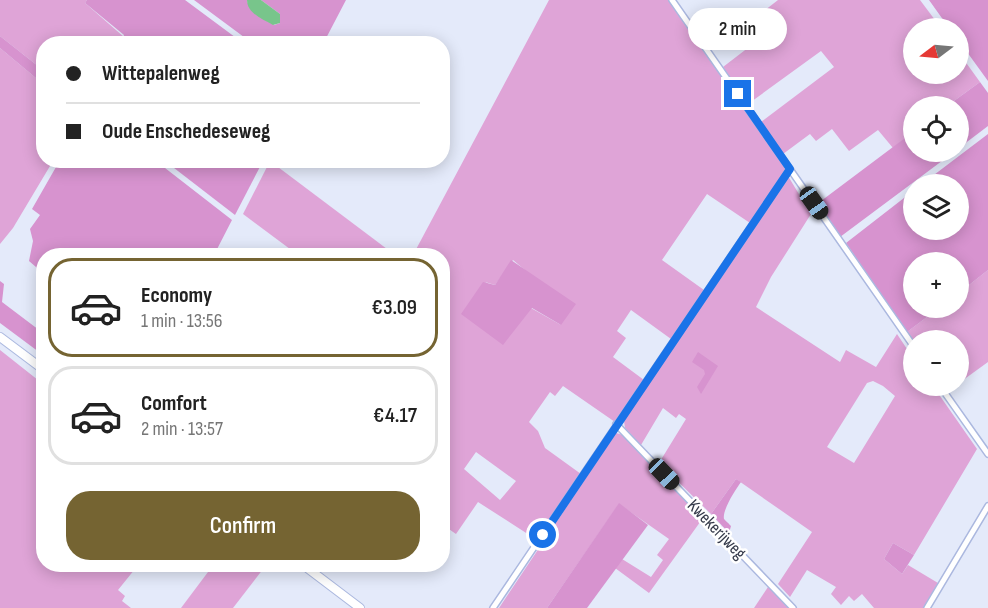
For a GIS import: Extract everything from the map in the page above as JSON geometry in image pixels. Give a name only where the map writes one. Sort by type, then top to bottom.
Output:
[{"type":"street","points":[[672,0],[903,331]]},
{"type":"street","points":[[493,608],[790,169]]},
{"type":"street","points":[[0,337],[36,363]]},
{"type":"street","points":[[947,396],[988,454]]},
{"type":"street","name":"Kwekerijweg","points":[[616,424],[793,608]]},
{"type":"street","points":[[927,608],[988,506]]},
{"type":"street","points":[[313,572],[360,608]]},
{"type":"shaded area","points":[[0,0],[87,0],[85,3],[123,36],[36,36],[36,64],[0,36]]},
{"type":"shaded area","points":[[87,0],[185,0],[234,36],[124,36],[85,3]]},
{"type":"shaded area","points":[[194,0],[247,0],[260,17],[274,25],[280,23],[280,14],[261,0],[346,0],[327,36],[243,36]]},
{"type":"shaded area","points":[[247,0],[261,0],[280,14],[280,23],[273,25],[256,15],[250,9]]},
{"type":"shaded area","points":[[549,0],[669,0],[784,164],[785,170],[750,223],[707,194],[662,260],[704,290],[671,339],[631,310],[617,331],[626,338],[613,357],[644,380],[615,422],[563,386],[555,396],[550,392],[529,422],[538,431],[545,448],[581,474],[537,540],[478,502],[456,534],[450,530],[450,248],[417,248]],"holes":[[[513,260],[525,270],[561,325],[485,282],[495,285]],[[476,452],[516,481],[500,500],[464,469]]]},
{"type":"shaded area","points":[[778,0],[920,0],[934,18],[903,18],[903,84],[969,84],[969,67],[980,82],[961,96],[903,96],[903,140],[893,148],[878,130],[849,151],[832,129],[816,141],[810,134],[783,154],[761,122],[834,67],[821,51],[748,104],[723,67],[770,31],[760,14]]},
{"type":"shaded area","points":[[929,0],[988,0],[988,81],[969,55],[969,18],[942,18]]},
{"type":"shaded area","points":[[0,36],[36,64],[36,78],[0,48]]},
{"type":"shaded area","points":[[0,48],[36,78],[36,168],[49,168],[13,228],[0,244]]},
{"type":"shaded area","points":[[980,82],[988,93],[988,126],[969,140],[969,96],[961,96]]},
{"type":"shaded area","points":[[988,134],[988,270],[969,285],[969,252],[903,252],[903,318],[926,318],[910,330],[906,330],[846,243],[903,199],[903,240],[969,240],[969,174],[935,174],[951,162],[969,162],[969,148]]},
{"type":"shaded area","points":[[903,140],[903,162],[941,162],[924,174],[903,174],[903,190],[840,237],[817,204]]},
{"type":"shaded area","points":[[55,168],[165,168],[232,220],[218,248],[36,248],[36,267],[29,261],[33,241],[30,229],[40,215],[32,209]]},
{"type":"shaded area","points":[[174,168],[259,168],[235,215]]},
{"type":"shaded area","points":[[266,168],[279,168],[386,248],[289,248],[243,214]]},
{"type":"shaded area","points":[[788,176],[811,214],[771,277],[756,307],[840,362],[846,350],[876,367],[897,334],[903,343],[903,396],[940,396],[977,449],[914,555],[893,543],[884,559],[902,574],[908,565],[938,583],[923,608],[874,608],[862,594],[854,601],[849,596],[841,605],[831,594],[836,587],[807,570],[790,597],[778,584],[812,532],[736,479],[711,514],[659,463],[686,419],[679,414],[676,418],[663,408],[641,445],[625,428],[624,421]],"holes":[[[873,381],[895,396],[854,463],[827,447],[867,383]]]},
{"type":"shaded area","points":[[511,260],[576,304],[561,325],[532,308],[503,345],[461,314],[483,282],[495,285]]},
{"type":"shaded area","points":[[988,270],[988,362],[969,376],[969,330],[910,330],[926,318],[969,318],[969,285]]},
{"type":"shaded area","points":[[0,281],[4,284],[2,302],[36,328],[36,350],[0,323]]},
{"type":"shaded area","points":[[0,350],[36,378],[36,572],[133,572],[118,590],[125,596],[122,601],[131,608],[0,608]]},
{"type":"shaded area","points":[[698,352],[718,366],[701,394],[697,387],[705,374],[704,370],[692,362]]},
{"type":"shaded area","points":[[616,433],[623,435],[703,518],[649,593],[615,568],[622,559],[651,577],[663,560],[657,555],[669,539],[619,504],[547,608],[499,608]]},
{"type":"shaded area","points":[[736,479],[741,482],[724,515],[724,519],[731,526],[729,533],[711,514]]},
{"type":"shaded area","points":[[619,503],[648,525],[587,608],[547,608]]},
{"type":"shaded area","points":[[893,543],[914,555],[902,574],[884,559]]},
{"type":"shaded area","points":[[208,572],[261,572],[233,608],[181,608]]},
{"type":"shaded area","points":[[768,587],[789,608],[754,608]]},
{"type":"route","points":[[543,535],[790,169],[738,94]]}]
